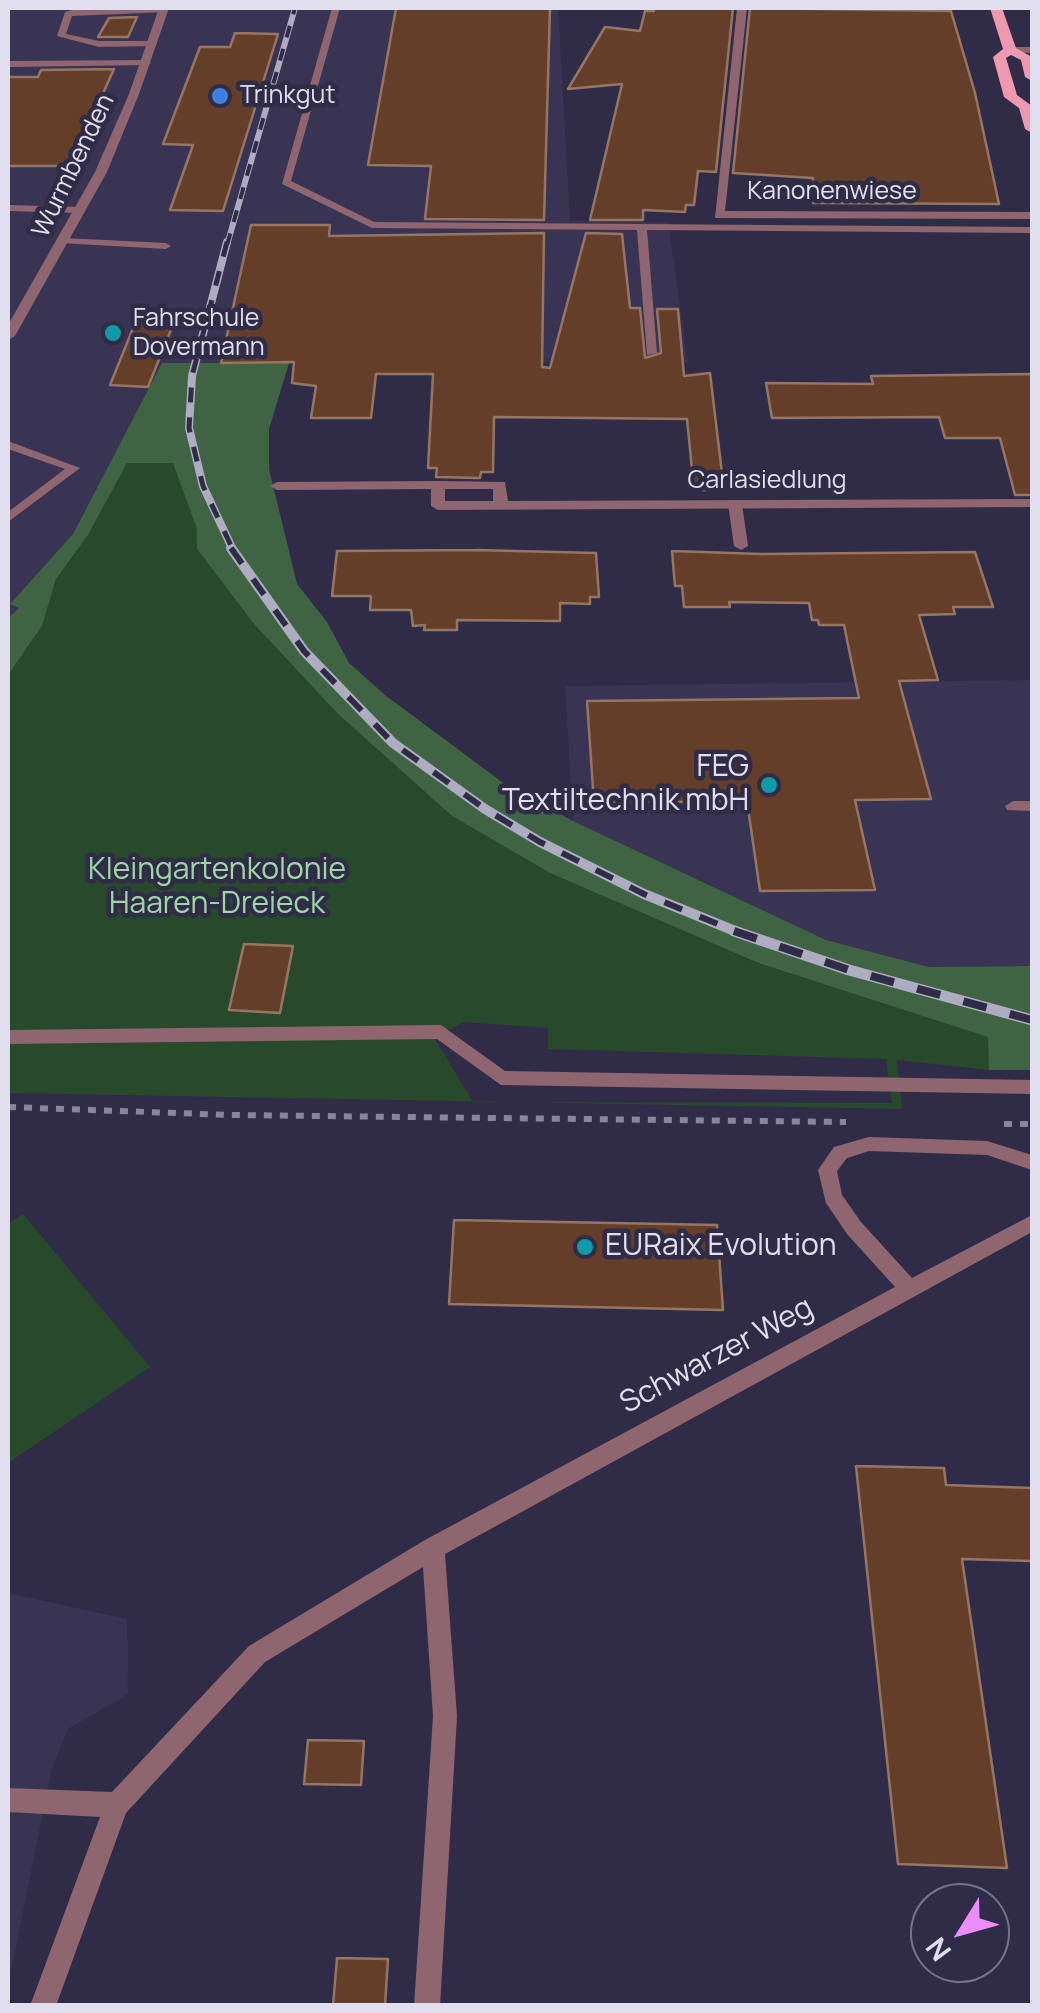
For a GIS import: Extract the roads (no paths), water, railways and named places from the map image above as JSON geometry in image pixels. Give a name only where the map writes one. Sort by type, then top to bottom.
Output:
[{"type":"main road","points":[[996,8],[1010,50],[1027,58],[1032,77]]},
{"type":"main road","points":[[1010,50],[999,57],[1011,97],[1029,104],[1032,129]]},
{"type":"street","name":"Kanonenwiese","points":[[742,8],[719,215],[1032,216]]},
{"type":"street","name":"Wurmbenden","points":[[8,336],[100,172],[146,63],[163,9]]},
{"type":"street","points":[[1010,50],[1032,50]]},
{"type":"street","name":"Carlasiedlung","points":[[277,486],[438,486],[438,506],[1032,504]]},
{"type":"lane","points":[[336,8],[286,182],[372,225],[1032,230]]},
{"type":"lane","points":[[152,44],[82,43],[60,36],[68,14],[79,11],[163,9]]},
{"type":"lane","points":[[8,64],[146,63]]},
{"type":"lane","points":[[8,208],[80,210]]},
{"type":"lane","points":[[642,228],[650,353]]},
{"type":"lane","points":[[64,241],[166,246]]},
{"type":"lane","points":[[8,445],[74,468],[8,518]]},
{"type":"lane","points":[[734,504],[741,546]]},
{"type":"lane","points":[[1012,806],[1032,806]]},
{"type":"lane","points":[[8,1036],[441,1032],[501,1078],[1032,1087]]},
{"type":"lane","points":[[910,1289],[854,1228],[833,1198],[827,1170],[841,1152],[869,1144],[987,1148],[1032,1162]]},
{"type":"lane","name":"Schwarzer Weg","points":[[44,2006],[117,1805],[257,1654],[434,1547],[1032,1223]]},
{"type":"lane","points":[[427,2006],[445,1716],[434,1547]]},
{"type":"lane","points":[[8,1800],[117,1805]]},
{"type":"railway","points":[[227,245],[295,8]]},
{"type":"railway","points":[[227,242],[192,376],[189,428],[203,486],[233,550]]},
{"type":"railway","points":[[231,548],[304,651],[393,743],[485,809],[540,842],[644,894],[740,933]]},
{"type":"railway","points":[[734,931],[849,970],[1032,1020]]},
{"type":"place","name":"Trinkgut","points":[[220,96]]},
{"type":"place","name":"Fahrschule Dovermann","points":[[113,333]]},
{"type":"place","name":"FEG Textiltechnik mbH","points":[[769,785]]},
{"type":"place","name":"EURaix Evolution","points":[[585,1247]]},
{"type":"park label","name":"Kleingartenkolonie Haaren-Dreieck","points":[[217,888]]}]
